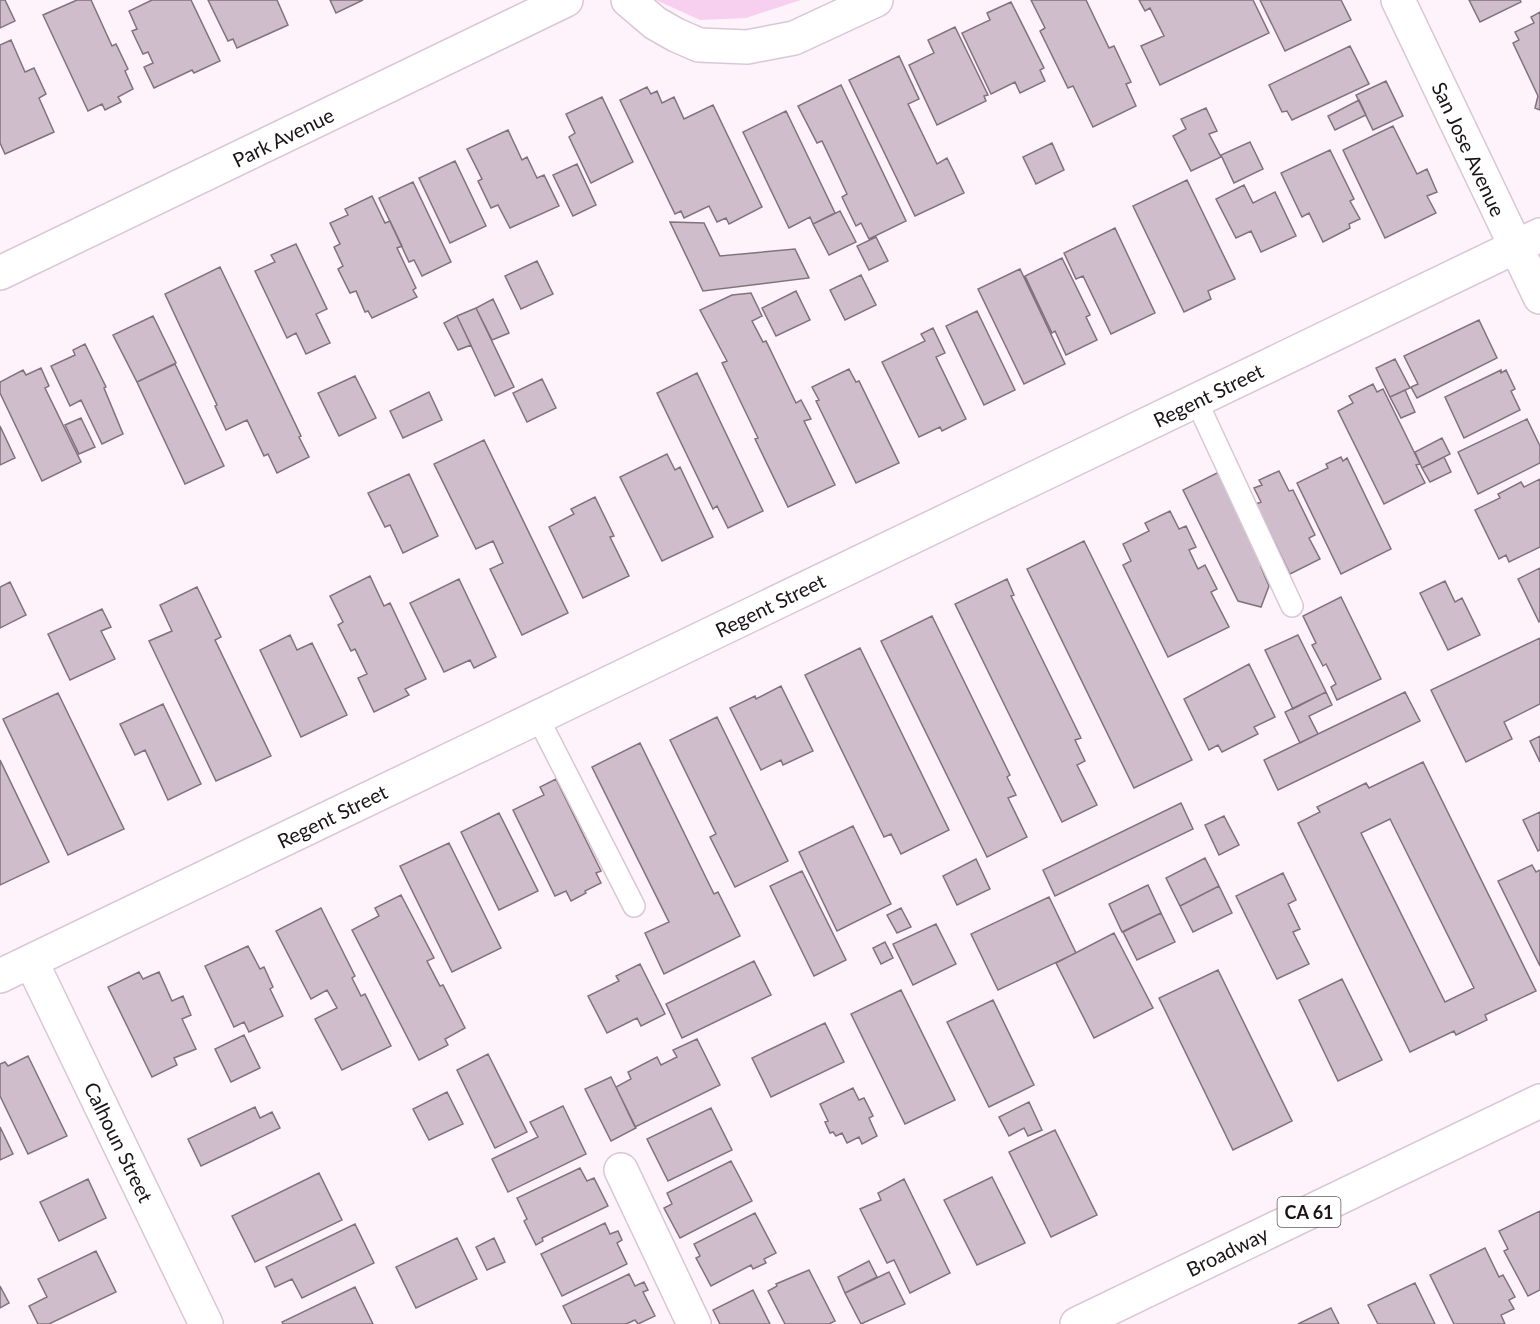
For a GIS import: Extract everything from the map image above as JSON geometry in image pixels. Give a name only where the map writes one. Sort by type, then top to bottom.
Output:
[{"type":"street","name":"Park Avenue","points":[[0,273],[566,0]]},
{"type":"street","points":[[628,0],[655,23],[676,35],[699,45],[724,47],[747,47],[794,38],[876,0]]},
{"type":"street","name":"San Jose Avenue","points":[[1398,0],[1528,241],[1540,297]]},
{"type":"street","name":"Regent Street","points":[[0,976],[1528,241]]},
{"type":"street","name":"Calhoun Street","points":[[31,961],[206,1324]]},
{"type":"street","name":"Broadway","points":[[1077,1324],[1115,1316],[1540,1101]]},
{"type":"street","points":[[621,1170],[694,1324]]},
{"type":"lane","points":[[1196,400],[1292,606]]},
{"type":"lane","points":[[538,718],[633,906]]},
{"type":"shaded area","points":[[656,0],[801,0],[746,18],[700,20]]},
{"type":"building","points":[[0,0],[5,0],[15,21],[0,28]]},
{"type":"building","points":[[77,0],[91,0],[112,46],[116,44],[128,69],[125,71],[133,89],[118,97],[121,102],[105,110],[102,104],[88,111],[43,15]]},
{"type":"building","points":[[152,0],[191,0],[220,61],[194,73],[192,70],[154,88],[144,67],[153,63],[148,52],[143,54],[132,31],[137,29],[129,11]]},
{"type":"building","points":[[208,0],[277,0],[288,25],[237,48],[233,39],[228,41]]},
{"type":"building","points":[[330,0],[363,0],[336,13]]},
{"type":"building","points":[[1031,0],[1086,0],[1109,48],[1114,46],[1131,82],[1126,84],[1136,106],[1093,127],[1073,86],[1068,88],[1040,31],[1045,28]]},
{"type":"building","points":[[1139,0],[1253,0],[1269,33],[1160,85],[1141,46],[1164,36],[1150,8],[1145,11]]},
{"type":"building","points":[[1260,0],[1341,0],[1351,20],[1285,51]]},
{"type":"building","points":[[1469,0],[1520,0],[1521,2],[1480,22]]},
{"type":"building","points":[[1011,2],[1044,68],[1040,70],[1045,81],[1020,93],[1015,82],[991,94],[962,33],[990,20],[987,13]]},
{"type":"building","points":[[1540,12],[1540,110],[1535,108],[1538,96],[1513,43],[1519,40],[1515,32],[1534,23],[1531,17]]},
{"type":"building","points":[[955,27],[988,95],[984,96],[986,101],[937,125],[909,65],[934,53],[928,40]]},
{"type":"building","points":[[11,40],[25,72],[34,68],[46,94],[39,98],[54,132],[5,154],[0,143],[0,45]]},
{"type":"building","points":[[1350,46],[1369,84],[1292,120],[1287,111],[1282,112],[1269,85]]},
{"type":"building","points":[[899,56],[919,99],[908,104],[937,164],[947,158],[964,193],[915,216],[849,80]]},
{"type":"building","points":[[1386,81],[1403,116],[1373,130],[1356,95]]},
{"type":"building","points":[[841,85],[906,221],[869,239],[861,223],[856,226],[842,197],[847,194],[822,141],[817,143],[798,106]]},
{"type":"building","points":[[647,87],[651,94],[657,91],[662,103],[674,97],[684,119],[713,105],[762,207],[729,224],[726,218],[717,222],[709,206],[684,218],[681,211],[675,214],[620,100]]},
{"type":"building","points":[[602,97],[633,162],[591,183],[569,137],[575,133],[566,114]]},
{"type":"building","points":[[1359,100],[1366,115],[1335,130],[1328,116]]},
{"type":"building","points":[[1206,108],[1217,131],[1209,134],[1221,157],[1191,171],[1173,136],[1186,129],[1181,119]]},
{"type":"building","points":[[786,111],[835,213],[813,224],[810,217],[789,228],[743,132]]},
{"type":"building","points":[[1393,126],[1417,174],[1427,169],[1437,192],[1427,196],[1436,213],[1385,238],[1343,150]]},
{"type":"building","points":[[508,130],[522,160],[527,157],[537,178],[544,175],[559,206],[510,228],[498,205],[491,208],[478,181],[482,179],[467,149]]},
{"type":"building","points":[[1250,142],[1263,169],[1234,183],[1221,155]]},
{"type":"building","points":[[1052,143],[1064,170],[1036,184],[1023,157]]},
{"type":"building","points":[[1330,150],[1354,199],[1350,201],[1360,219],[1349,224],[1350,228],[1323,242],[1309,213],[1302,217],[1281,173]]},
{"type":"building","points":[[455,161],[486,226],[450,243],[419,178]]},
{"type":"building","points":[[577,164],[596,205],[573,216],[553,175]]},
{"type":"building","points":[[1187,180],[1235,279],[1208,291],[1211,299],[1184,312],[1133,206]]},
{"type":"building","points":[[413,182],[451,262],[422,276],[414,260],[409,262],[379,198]]},
{"type":"building","points":[[1244,185],[1253,203],[1275,192],[1296,236],[1261,252],[1251,231],[1236,238],[1216,199]]},
{"type":"building","points":[[372,196],[385,223],[390,221],[402,246],[397,248],[416,288],[413,290],[417,297],[372,318],[368,311],[365,312],[356,291],[350,293],[338,269],[343,266],[334,247],[340,244],[330,223],[348,215],[345,209]]},
{"type":"building","points":[[840,211],[856,242],[829,255],[813,224]]},
{"type":"building","points":[[670,222],[704,223],[720,256],[795,249],[809,278],[703,291]]},
{"type":"building","points":[[1115,228],[1155,313],[1111,334],[1083,276],[1076,279],[1064,253]]},
{"type":"building","points":[[876,237],[888,261],[869,270],[857,246]]},
{"type":"building","points":[[296,244],[327,309],[316,314],[330,343],[306,354],[296,333],[287,338],[255,271],[275,262],[271,255]]},
{"type":"building","points":[[1062,258],[1090,315],[1086,317],[1097,340],[1066,355],[1055,331],[1052,333],[1025,276]]},
{"type":"building","points":[[537,261],[553,294],[521,309],[505,276]]},
{"type":"building","points":[[220,267],[309,457],[277,473],[268,454],[264,456],[247,420],[226,430],[215,406],[217,405],[165,294]]},
{"type":"building","points":[[1020,269],[1065,364],[1024,384],[978,289]]},
{"type":"building","points":[[861,275],[876,305],[845,320],[830,290]]},
{"type":"building","points":[[796,291],[810,320],[776,336],[762,308]]},
{"type":"building","points":[[751,293],[762,316],[752,321],[763,342],[766,341],[796,403],[801,400],[811,419],[804,421],[835,485],[788,507],[722,363],[727,361],[700,310],[732,295]]},
{"type":"building","points":[[493,299],[509,333],[492,340],[476,308]]},
{"type":"building","points":[[476,308],[514,387],[495,396],[457,316]]},
{"type":"building","points":[[977,311],[1015,390],[984,405],[946,326]]},
{"type":"building","points":[[153,316],[176,363],[137,382],[113,335]]},
{"type":"building","points":[[457,316],[471,345],[458,350],[444,323]]},
{"type":"building","points":[[1479,320],[1497,358],[1417,398],[1411,387],[1418,384],[1404,356]]},
{"type":"building","points":[[933,328],[945,353],[936,357],[966,419],[942,431],[940,427],[919,437],[882,362],[925,341],[921,334]]},
{"type":"building","points":[[85,344],[106,387],[104,388],[123,434],[102,444],[81,400],[70,406],[51,366],[75,355],[73,350]]},
{"type":"building","points":[[1395,359],[1410,388],[1390,397],[1376,368]]},
{"type":"building","points":[[175,364],[224,466],[185,484],[137,382]]},
{"type":"building","points":[[41,368],[49,386],[45,388],[81,462],[42,481],[0,393],[0,382],[23,370],[26,375]]},
{"type":"building","points":[[849,369],[856,382],[859,381],[899,463],[856,483],[816,401],[819,400],[812,387]]},
{"type":"building","points":[[1501,370],[1501,373],[1506,370],[1515,389],[1511,391],[1520,410],[1464,438],[1445,397]]},
{"type":"building","points":[[697,373],[763,511],[728,528],[717,506],[713,509],[657,393]]},
{"type":"building","points":[[355,376],[376,418],[339,436],[318,393]]},
{"type":"building","points":[[542,379],[556,408],[527,422],[513,393]]},
{"type":"building","points":[[1373,384],[1377,392],[1383,389],[1420,464],[1416,465],[1425,483],[1384,504],[1338,411],[1353,403],[1349,396]]},
{"type":"building","points":[[1405,390],[1415,412],[1401,418],[1390,397]]},
{"type":"building","points":[[429,392],[442,420],[403,438],[390,411]]},
{"type":"building","points":[[81,418],[95,447],[79,454],[65,425]]},
{"type":"building","points":[[1527,419],[1540,446],[1540,463],[1478,494],[1458,452]]},
{"type":"building","points":[[0,426],[15,458],[0,465]]},
{"type":"building","points":[[1442,438],[1450,454],[1422,468],[1415,452]]},
{"type":"building","points":[[484,440],[568,613],[522,635],[490,569],[503,563],[493,541],[476,549],[434,464]]},
{"type":"building","points":[[667,454],[675,470],[680,467],[713,537],[662,561],[620,477]]},
{"type":"building","points":[[1341,457],[1343,461],[1347,458],[1391,549],[1341,574],[1297,483],[1328,468],[1326,464]]},
{"type":"building","points":[[1444,457],[1451,472],[1430,482],[1422,468]]},
{"type":"building","points":[[1279,471],[1289,491],[1293,490],[1315,535],[1309,538],[1320,559],[1290,574],[1256,504],[1261,502],[1254,488],[1262,485],[1259,480]]},
{"type":"building","points":[[1219,472],[1262,561],[1261,567],[1269,586],[1261,607],[1238,601],[1183,490]]},
{"type":"building","points":[[409,474],[438,536],[403,553],[390,525],[385,527],[368,493]]},
{"type":"building","points":[[1540,479],[1540,547],[1509,562],[1506,555],[1499,559],[1475,510],[1500,498],[1498,494],[1521,482],[1524,487]]},
{"type":"building","points":[[595,497],[614,536],[610,537],[629,576],[583,598],[549,527],[574,514],[571,509]]},
{"type":"building","points":[[1170,511],[1179,529],[1186,526],[1196,547],[1189,550],[1198,569],[1205,565],[1217,589],[1211,592],[1229,627],[1168,657],[1123,565],[1131,561],[1123,544],[1149,531],[1145,523]]},
{"type":"building","points":[[1084,541],[1192,760],[1134,788],[1027,569]]},
{"type":"building","points":[[1540,568],[1540,621],[1539,622],[1518,579]]},
{"type":"building","points":[[370,576],[384,606],[390,603],[426,679],[405,689],[409,695],[374,712],[358,678],[367,674],[355,649],[351,651],[338,625],[343,622],[330,596]]},
{"type":"building","points":[[459,579],[496,657],[474,668],[470,660],[444,672],[410,603]]},
{"type":"building","points":[[1007,579],[1014,595],[1011,596],[1081,738],[1075,740],[1085,761],[1077,765],[1097,805],[1062,822],[955,604]]},
{"type":"building","points":[[1445,581],[1455,602],[1462,598],[1480,635],[1448,650],[1420,593]]},
{"type":"building","points":[[10,582],[26,615],[0,628],[0,587]]},
{"type":"building","points":[[197,587],[221,637],[215,640],[271,756],[216,781],[149,641],[172,631],[160,605]]},
{"type":"building","points":[[1341,597],[1381,679],[1337,700],[1331,687],[1336,684],[1326,664],[1323,666],[1312,645],[1316,643],[1303,616]]},
{"type":"building","points":[[102,609],[111,627],[101,631],[115,659],[70,680],[48,634]]},
{"type":"building","points":[[932,616],[1010,775],[1007,777],[1016,795],[1008,798],[1027,837],[987,857],[881,641]]},
{"type":"building","points":[[290,635],[297,650],[312,643],[347,715],[301,737],[260,650]]},
{"type":"building","points":[[1298,635],[1326,692],[1293,709],[1265,650]]},
{"type":"building","points":[[1540,638],[1540,704],[1504,722],[1512,739],[1466,762],[1431,690]]},
{"type":"building","points":[[860,648],[949,830],[901,854],[891,834],[884,837],[805,675]]},
{"type":"building","points":[[1249,664],[1275,717],[1254,727],[1258,734],[1222,752],[1218,745],[1209,750],[1184,699]]},
{"type":"building","points":[[781,686],[813,751],[783,765],[781,760],[761,770],[730,708],[755,696],[756,699]]},
{"type":"building","points":[[1326,692],[1332,705],[1309,716],[1318,734],[1300,743],[1285,712]]},
{"type":"building","points":[[1405,692],[1420,721],[1278,790],[1264,760]]},
{"type":"building","points":[[58,693],[124,829],[68,855],[3,719]]},
{"type":"building","points":[[163,704],[201,784],[168,800],[145,750],[135,755],[120,724]]},
{"type":"building","points":[[717,717],[788,861],[735,887],[710,837],[716,834],[670,740]]},
{"type":"building","points":[[1540,736],[1540,762],[1530,741]]},
{"type":"building","points":[[640,743],[714,894],[718,892],[740,936],[664,974],[645,933],[669,922],[592,767]]},
{"type":"building","points":[[0,760],[49,862],[0,885]]},
{"type":"building","points":[[1423,762],[1536,991],[1485,1015],[1487,1020],[1456,1035],[1454,1031],[1410,1052],[1298,823],[1320,812],[1317,807],[1366,783],[1369,788]],"holes":[[[1390,819],[1474,988],[1445,1002],[1361,833]]]},
{"type":"building","points":[[556,779],[601,871],[596,873],[601,883],[571,901],[566,891],[555,896],[513,810],[544,795],[540,787]]},
{"type":"building","points":[[1181,803],[1193,829],[1055,896],[1043,870]]},
{"type":"building","points":[[1540,812],[1540,850],[1538,851],[1523,820]]},
{"type":"building","points":[[499,813],[538,891],[499,910],[461,832]]},
{"type":"building","points":[[1224,816],[1239,845],[1219,855],[1205,825]]},
{"type":"building","points":[[853,826],[891,904],[837,931],[799,852]]},
{"type":"building","points":[[449,843],[501,948],[452,972],[400,866]]},
{"type":"building","points":[[1205,858],[1219,886],[1180,906],[1166,878]]},
{"type":"building","points":[[976,859],[990,889],[957,905],[943,876]]},
{"type":"building","points":[[1532,865],[1536,872],[1540,870],[1540,966],[1498,881]]},
{"type":"building","points":[[802,871],[846,960],[814,976],[770,886]]},
{"type":"building","points":[[1283,873],[1296,900],[1288,904],[1300,929],[1293,932],[1309,964],[1277,979],[1236,896]]},
{"type":"building","points":[[1148,885],[1161,913],[1122,932],[1109,904]]},
{"type":"building","points":[[1219,886],[1232,913],[1193,932],[1180,906]]},
{"type":"building","points":[[401,895],[434,958],[427,961],[440,986],[443,985],[465,1028],[445,1039],[448,1045],[419,1060],[352,930],[379,916],[375,908]]},
{"type":"building","points":[[1049,897],[1076,953],[998,990],[971,934]]},
{"type":"building","points":[[321,908],[355,976],[352,978],[361,996],[365,994],[391,1046],[342,1070],[315,1019],[337,1008],[327,990],[311,999],[276,931]]},
{"type":"building","points":[[901,908],[911,927],[897,933],[887,915]]},
{"type":"building","points":[[1161,913],[1175,942],[1137,960],[1123,932]]},
{"type":"building","points":[[936,924],[956,964],[913,985],[893,944]]},
{"type":"building","points":[[1114,933],[1153,1008],[1094,1038],[1056,963]]},
{"type":"building","points":[[885,942],[893,958],[881,964],[873,948]]},
{"type":"building","points":[[248,946],[260,969],[264,967],[273,987],[270,989],[283,1016],[249,1032],[244,1022],[234,1027],[205,966]]},
{"type":"building","points":[[754,961],[771,995],[682,1038],[666,1004]]},
{"type":"building","points":[[640,964],[665,1014],[641,1026],[637,1018],[607,1033],[588,996],[619,981],[616,976]]},
{"type":"building","points":[[1218,970],[1292,1121],[1233,1150],[1159,998]]},
{"type":"building","points":[[139,972],[143,979],[159,972],[172,1001],[183,996],[191,1015],[182,1019],[196,1049],[174,1058],[177,1065],[152,1077],[108,987]]},
{"type":"building","points":[[1342,979],[1382,1060],[1338,1081],[1299,1000]]},
{"type":"building","points":[[901,990],[955,1100],[905,1124],[851,1014]]},
{"type":"building","points":[[993,1000],[1034,1085],[989,1107],[947,1022]]},
{"type":"building","points":[[825,1023],[844,1062],[771,1097],[752,1058]]},
{"type":"building","points":[[244,1035],[260,1068],[231,1082],[215,1049]]},
{"type":"building","points":[[697,1039],[720,1085],[635,1127],[616,1087],[631,1079],[628,1072],[657,1057],[661,1065],[677,1057],[673,1050]]},
{"type":"building","points":[[488,1054],[527,1132],[495,1148],[457,1070]]},
{"type":"building","points":[[28,1056],[67,1136],[28,1154],[0,1096],[0,1064],[5,1062],[8,1066]]},
{"type":"building","points":[[611,1077],[636,1128],[611,1141],[585,1089]]},
{"type":"building","points":[[853,1088],[859,1100],[864,1098],[873,1116],[869,1118],[877,1136],[862,1144],[859,1137],[847,1143],[842,1133],[836,1136],[833,1132],[830,1133],[825,1122],[828,1121],[820,1104]]},
{"type":"building","points":[[447,1092],[463,1124],[429,1140],[413,1109]]},
{"type":"building","points":[[1029,1102],[1042,1130],[1028,1136],[1024,1128],[1009,1136],[999,1117]]},
{"type":"building","points":[[563,1106],[586,1154],[508,1192],[492,1159],[538,1137],[530,1122]]},
{"type":"building","points":[[255,1107],[260,1118],[272,1112],[280,1128],[201,1166],[188,1139]]},
{"type":"building","points":[[711,1108],[732,1150],[668,1181],[647,1139]]},
{"type":"building","points":[[0,1127],[13,1154],[0,1160]]},
{"type":"building","points":[[1055,1130],[1097,1215],[1051,1237],[1009,1152]]},
{"type":"building","points":[[731,1161],[752,1201],[680,1238],[664,1208],[672,1204],[667,1193]]},
{"type":"building","points":[[580,1168],[587,1181],[594,1178],[608,1206],[542,1238],[543,1241],[536,1245],[524,1221],[527,1219],[517,1198]]},
{"type":"building","points":[[319,1173],[342,1220],[255,1262],[232,1216]]},
{"type":"building","points":[[992,1177],[1025,1243],[977,1265],[944,1200]]},
{"type":"building","points":[[88,1179],[106,1218],[59,1241],[40,1202]]},
{"type":"building","points":[[904,1179],[950,1273],[910,1293],[894,1260],[887,1263],[860,1209],[881,1200],[878,1193]]},
{"type":"building","points":[[1540,1211],[1540,1290],[1528,1296],[1504,1251],[1508,1249],[1499,1231]]},
{"type":"building","points":[[755,1213],[776,1253],[764,1259],[766,1263],[753,1269],[751,1265],[711,1286],[696,1258],[700,1256],[694,1244]]},
{"type":"building","points":[[605,1223],[610,1234],[618,1231],[622,1240],[617,1243],[627,1264],[562,1296],[541,1254]]},
{"type":"building","points":[[355,1224],[374,1263],[302,1298],[292,1279],[275,1287],[266,1267]]},
{"type":"building","points":[[457,1238],[477,1279],[416,1308],[396,1267]]},
{"type":"building","points":[[494,1238],[505,1262],[487,1270],[476,1247]]},
{"type":"building","points":[[1485,1248],[1499,1277],[1503,1275],[1515,1297],[1509,1300],[1514,1309],[1501,1315],[1505,1324],[1454,1324],[1430,1275]]},
{"type":"building","points":[[96,1251],[116,1292],[49,1324],[38,1324],[29,1306],[47,1297],[38,1279]]},
{"type":"building","points":[[869,1261],[877,1277],[845,1293],[838,1277]]},
{"type":"building","points":[[809,1270],[835,1321],[829,1324],[785,1324],[768,1291],[777,1286],[776,1284]]},
{"type":"building","points":[[889,1272],[905,1304],[861,1324],[845,1293]]},
{"type":"building","points":[[629,1274],[635,1286],[644,1282],[648,1290],[643,1292],[655,1316],[638,1324],[635,1320],[626,1324],[572,1324],[563,1306]]},
{"type":"building","points":[[1415,1283],[1435,1324],[1378,1324],[1368,1305]]},
{"type":"building","points":[[0,1286],[9,1303],[0,1308]]},
{"type":"building","points":[[355,1287],[373,1324],[283,1324],[282,1322]]},
{"type":"building","points":[[753,1290],[770,1324],[720,1324],[713,1310]]},
{"type":"building","points":[[1331,1308],[1339,1324],[1298,1324]]}]
